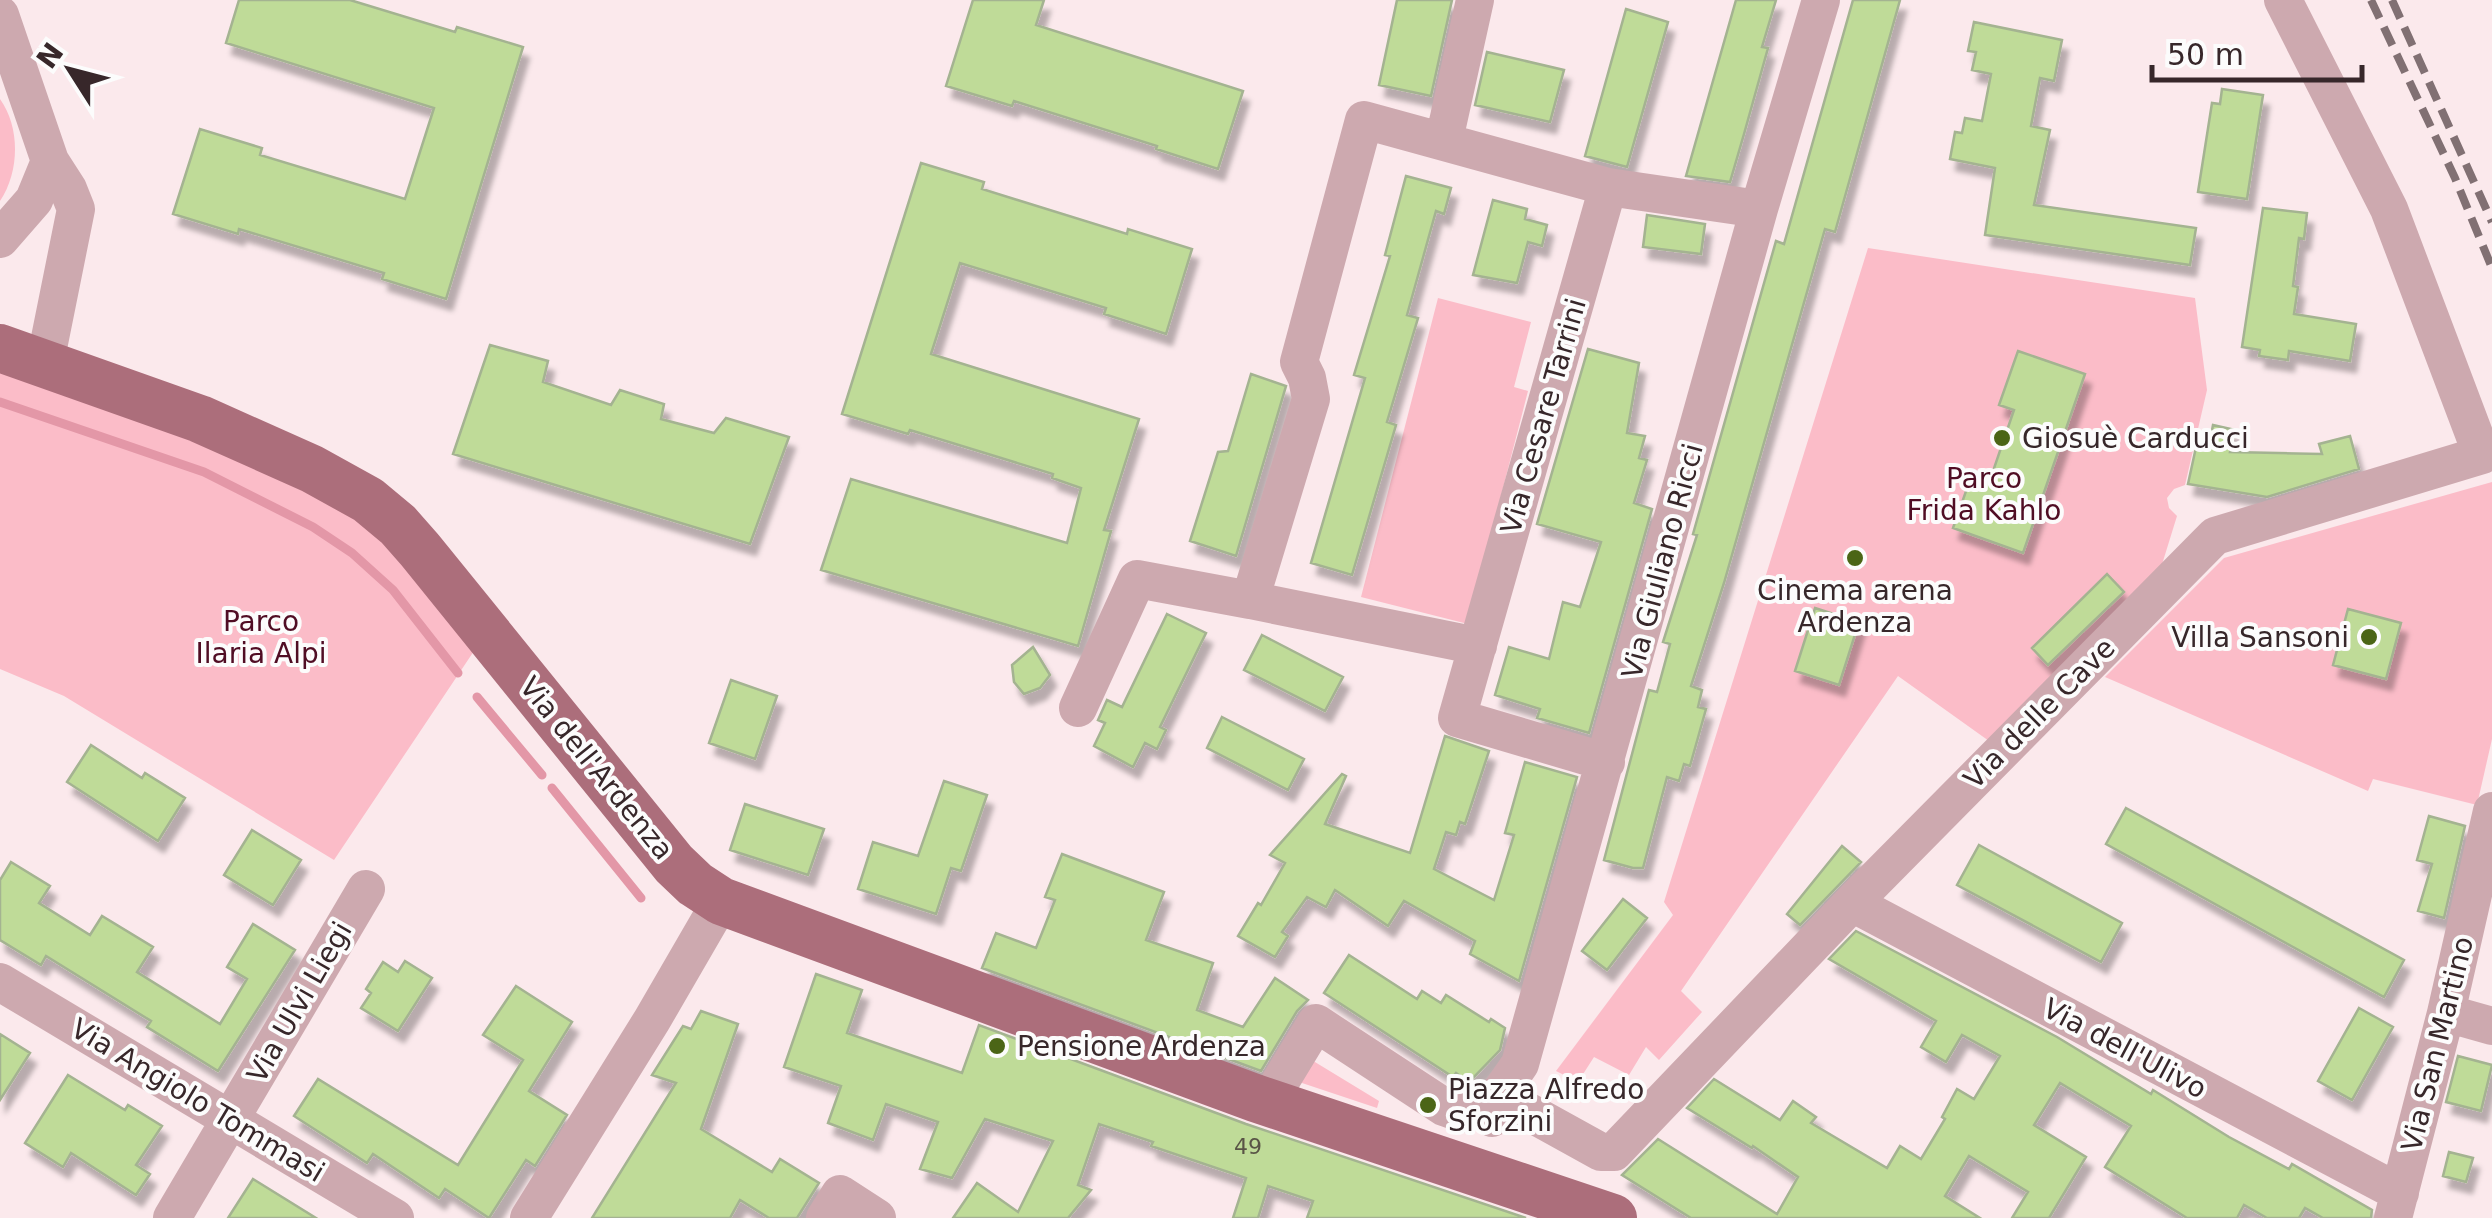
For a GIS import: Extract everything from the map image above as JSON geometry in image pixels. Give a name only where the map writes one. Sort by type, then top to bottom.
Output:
[{"type":"main road","name":"Via dell'Ardenza","points":[[0,348],[230,431],[342,484],[382,512],[420,550],[679,869],[721,901],[1261,1100]]},
{"type":"main road","points":[[1261,1100],[1471,1138],[1594,1189]]},
{"type":"street","points":[[1444,140],[1475,0]]},
{"type":"street","name":"Via Giuliano Ricci","points":[[1471,1138],[1520,1064],[1821,0]]},
{"type":"street","name":"Via delle Cave","points":[[1594,1189],[1614,1152],[1852,903],[2215,536],[2482,454],[2389,209],[2283,0]]},
{"type":"street","points":[[0,15],[50,161],[76,209],[45,363]]},
{"type":"street","points":[[1250,600],[1311,399],[1308,378],[1299,362],[1364,120],[1608,187],[1759,209]]},
{"type":"street","points":[[0,239],[34,200],[50,161]]},
{"type":"street","name":"Via Cesare Tarrini","points":[[1606,762],[1457,718],[1608,187]]},
{"type":"street","points":[[1078,708],[1136,579],[1478,646]]},
{"type":"street","name":"Via San Martino","points":[[2396,1205],[2446,1013],[2492,810]]},
{"type":"street","name":"Via Ulvi Liegi","points":[[172,1218],[366,890]]},
{"type":"street","points":[[528,1218],[721,901]]},
{"type":"street","name":"Via dell'Ulivo","points":[[1852,903],[2396,1205]]},
{"type":"street","name":"Via Angiolo Tommasi","points":[[0,982],[395,1218]]},
{"type":"street","points":[[2446,1013],[2492,1026]]},
{"type":"street","points":[[1261,1100],[1316,1023],[1444,1107],[1471,1138],[1512,1109],[1525,1110],[1594,1189]]},
{"type":"street","points":[[826,1218],[840,1194],[877,1218]]},
{"type":"green space","points":[[0,99],[11,123],[15,149],[11,176],[0,201]]},
{"type":"green space","name":"Parco Frida Kahlo","points":[[1868,248],[2195,298],[2207,390],[2185,485],[2174,489],[2167,498],[2169,508],[2177,516],[2155,587],[1989,741],[1898,676],[1681,991],[1702,1012],[1659,1060],[1646,1047],[1629,1075],[1594,1057],[1578,1082],[1556,1071],[1673,915],[1664,902]]},
{"type":"green space","points":[[1438,298],[1531,322],[1514,387],[1528,391],[1468,624],[1361,597]]},
{"type":"green space","name":"Parco Ilaria Alpi","points":[[0,371],[195,432],[362,520],[478,645],[334,860],[64,696],[0,669]]},
{"type":"green space","points":[[2492,482],[2492,739],[2477,805],[2373,779],[2368,791],[2105,677],[2224,558]]},
{"type":"green space","points":[[1310,1059],[1379,1101],[1377,1108],[1296,1081]]},
{"type":"building","points":[[239,0],[350,0],[455,32],[457,27],[523,47],[446,299],[382,279],[384,273],[239,229],[238,234],[173,214],[200,129],[262,148],[260,155],[405,199],[434,108],[226,43]]},
{"type":"building","points":[[973,0],[1044,0],[1036,25],[1243,91],[1218,169],[1014,101],[1012,106],[946,86]]},
{"type":"building","points":[[1397,0],[1452,0],[1431,96],[1379,85]]},
{"type":"building","points":[[1736,0],[1776,0],[1762,47],[1768,48],[1744,134],[1730,182],[1686,176]]},
{"type":"building","points":[[1853,0],[1900,0],[1835,232],[1825,229],[1691,686],[1702,690],[1698,707],[1706,709],[1690,766],[1684,764],[1679,781],[1667,777],[1643,868],[1633,868],[1604,860],[1649,690],[1657,692],[1670,644],[1663,642],[1697,535],[1693,534],[1776,241],[1784,244]]},
{"type":"building","points":[[1626,9],[1668,22],[1627,167],[1585,156]]},
{"type":"building","points":[[1974,22],[2062,40],[2054,81],[2040,78],[2031,126],[2050,130],[2034,205],[2196,228],[2190,265],[1985,235],[1995,168],[1950,159],[1955,132],[1962,133],[1965,118],[1982,121],[1991,74],[1972,70],[1976,52],[1968,51]]},
{"type":"building","points":[[1487,52],[1564,70],[1550,122],[1475,105]]},
{"type":"building","points":[[2222,89],[2263,95],[2247,199],[2198,192],[2212,103],[2220,104]]},
{"type":"building","points":[[921,163],[984,182],[982,189],[1127,234],[1128,229],[1192,249],[1166,334],[1104,314],[1106,308],[960,263],[931,354],[1139,419],[1104,530],[1111,531],[1078,646],[821,570],[851,479],[1067,543],[1081,488],[1052,478],[1053,474],[910,430],[908,434],[842,414]]},
{"type":"building","points":[[1406,176],[1451,188],[1444,214],[1436,211],[1407,315],[1418,318],[1387,422],[1396,425],[1352,575],[1311,563],[1365,378],[1354,375],[1390,256],[1385,255]]},
{"type":"building","points":[[1493,200],[1527,209],[1525,219],[1547,225],[1542,246],[1528,242],[1517,283],[1473,275]]},
{"type":"building","points":[[2263,208],[2307,213],[2304,239],[2299,238],[2294,314],[2356,324],[2350,361],[2289,351],[2288,360],[2259,356],[2260,350],[2242,347]]},
{"type":"building","points":[[1647,215],[1705,224],[1701,254],[1643,247]]},
{"type":"building","points":[[490,345],[548,361],[543,382],[611,405],[620,390],[664,404],[661,419],[714,433],[726,418],[789,437],[750,544],[453,454]]},
{"type":"building","points":[[1588,349],[1639,363],[1627,433],[1645,436],[1639,458],[1647,460],[1634,503],[1652,509],[1589,733],[1537,718],[1540,709],[1495,695],[1509,647],[1549,659],[1563,602],[1580,607],[1601,542],[1537,524]]},
{"type":"building","points":[[2018,351],[2085,374],[2023,553],[1953,528],[1971,477],[1989,483],[2014,410],[1999,405]]},
{"type":"building","points":[[1251,374],[1286,386],[1236,556],[1190,541],[1218,452],[1228,451]]},
{"type":"building","points":[[2213,425],[2235,430],[2230,452],[2322,454],[2319,444],[2350,436],[2359,469],[2267,497],[2188,484],[2198,438],[2210,441]]},
{"type":"building","points":[[2107,574],[2124,592],[2048,665],[2032,648]]},
{"type":"building","points":[[1815,608],[1859,622],[1839,685],[1795,671]]},
{"type":"building","name":"Villa Sansoni","points":[[2348,609],[2401,623],[2386,679],[2333,665]]},
{"type":"building","points":[[1167,614],[1206,633],[1160,727],[1166,730],[1157,749],[1145,743],[1133,767],[1094,746],[1105,723],[1098,720],[1107,700],[1122,707]]},
{"type":"building","points":[[1262,635],[1343,677],[1325,711],[1244,670]]},
{"type":"building","points":[[1033,647],[1050,675],[1040,688],[1024,694],[1014,682],[1012,665]]},
{"type":"building","points":[[731,680],[777,696],[755,759],[709,743]]},
{"type":"building","points":[[1222,717],[1304,759],[1288,790],[1207,748]]},
{"type":"building","points":[[1445,736],[1489,751],[1465,824],[1460,822],[1456,835],[1446,832],[1434,869],[1494,900],[1514,835],[1505,833],[1525,762],[1577,777],[1519,981],[1470,954],[1475,941],[1404,901],[1388,926],[1335,890],[1326,907],[1307,897],[1282,932],[1288,936],[1275,957],[1238,936],[1285,863],[1270,855],[1342,774],[1346,776],[1325,824],[1410,853]]},
{"type":"building","points":[[91,745],[142,778],[145,773],[185,798],[158,841],[67,782]]},
{"type":"building","points":[[944,781],[987,795],[961,871],[951,868],[936,914],[858,889],[873,842],[918,856]]},
{"type":"building","points":[[745,804],[824,829],[808,875],[730,850]]},
{"type":"building","points":[[2126,808],[2404,960],[2384,997],[2106,844]]},
{"type":"building","points":[[2429,816],[2465,826],[2444,918],[2418,911],[2432,864],[2417,860]]},
{"type":"building","points":[[252,830],[301,860],[273,905],[224,875]]},
{"type":"building","points":[[1979,845],[2122,923],[2101,962],[1957,885]]},
{"type":"building","points":[[1842,846],[1861,862],[1800,925],[1787,914]]},
{"type":"building","points":[[1062,854],[1164,892],[1146,940],[1213,963],[1197,1010],[1243,1027],[1275,978],[1308,1000],[1297,1011],[1261,1071],[982,968],[996,933],[1036,948],[1055,900],[1045,897]]},
{"type":"building","points":[[11,862],[50,886],[39,903],[90,935],[102,916],[153,947],[137,972],[220,1024],[247,979],[227,967],[253,924],[295,950],[218,1071],[147,1027],[151,1021],[46,956],[41,965],[0,940],[0,880]]},
{"type":"building","points":[[1623,899],[1647,918],[1607,970],[1582,951]]},
{"type":"building","points":[[1856,931],[2057,1037],[2151,1094],[2153,1090],[2229,1137],[2289,1169],[2292,1164],[2372,1210],[2371,1218],[2323,1218],[2305,1208],[2299,1218],[2267,1218],[2244,1205],[2237,1218],[2187,1218],[2105,1167],[2131,1126],[2060,1083],[2034,1125],[2086,1157],[2049,1218],[2012,1218],[2028,1192],[1969,1156],[1945,1196],[1980,1218],[1691,1218],[1622,1175],[1658,1139],[1777,1214],[1798,1177],[1687,1108],[1714,1079],[1780,1120],[1793,1101],[1816,1117],[1811,1123],[1887,1168],[1900,1146],[1921,1159],[1945,1119],[1942,1117],[1957,1089],[1974,1099],[2000,1056],[1962,1035],[1946,1062],[1921,1047],[1936,1021],[1829,959]]},
{"type":"building","points":[[1349,955],[1417,999],[1422,991],[1441,1003],[1446,995],[1489,1022],[1491,1019],[1505,1028],[1500,1050],[1469,1082],[1456,1073],[1453,1077],[1324,993]]},
{"type":"building","points":[[405,961],[432,978],[398,1031],[361,1008],[371,993],[366,989],[383,962],[398,972]]},
{"type":"building","points":[[816,974],[862,990],[847,1033],[962,1073],[979,1025],[1246,1124],[1526,1218],[1307,1218],[1313,1201],[1268,1186],[1258,1218],[1233,1218],[1246,1178],[1099,1124],[1078,1185],[1091,1190],[1068,1218],[953,1218],[977,1183],[1018,1212],[1053,1141],[985,1119],[952,1178],[920,1169],[938,1122],[886,1104],[873,1140],[828,1123],[841,1086],[784,1067]]},
{"type":"building","points":[[516,986],[572,1022],[529,1091],[567,1115],[535,1166],[526,1160],[489,1218],[445,1189],[439,1198],[373,1154],[367,1163],[294,1116],[318,1079],[458,1165],[523,1060],[483,1035]]},
{"type":"building","points":[[2359,1008],[2393,1027],[2352,1100],[2318,1081]]},
{"type":"building","points":[[701,1011],[738,1024],[701,1129],[772,1172],[780,1159],[819,1183],[797,1218],[769,1218],[740,1200],[730,1218],[592,1218],[676,1083],[652,1075],[683,1026],[691,1029]]},
{"type":"building","points":[[0,1034],[30,1053],[0,1100]]},
{"type":"building","points":[[2458,1056],[2492,1065],[2481,1111],[2446,1102]]},
{"type":"building","points":[[68,1075],[125,1110],[128,1105],[162,1126],[136,1165],[150,1174],[136,1195],[71,1153],[63,1167],[25,1143]]},
{"type":"building","points":[[2449,1152],[2473,1158],[2466,1182],[2443,1176]]},
{"type":"building","points":[[253,1179],[316,1218],[228,1218]]},
{"type":"waterway","points":[[0,402],[204,472],[313,527],[352,553],[393,590],[458,673]]},
{"type":"waterway","points":[[477,697],[542,775]]},
{"type":"waterway","points":[[552,788],[641,898]]},
{"type":"railway","points":[[2371,0],[2455,178],[2492,268]]},
{"type":"railway","points":[[2392,0],[2492,222]]},
{"type":"place","name":"Giosuè Carducci","points":[[2002,438]]},
{"type":"place","name":"Cinema arena Ardenza","points":[[1855,558]]},
{"type":"place","name":"Villa Sansoni","points":[[2369,637]]},
{"type":"place","name":"Pensione Ardenza","points":[[997,1046]]},
{"type":"place","name":"Piazza Alfredo Sforzini","points":[[1428,1105]]}]
